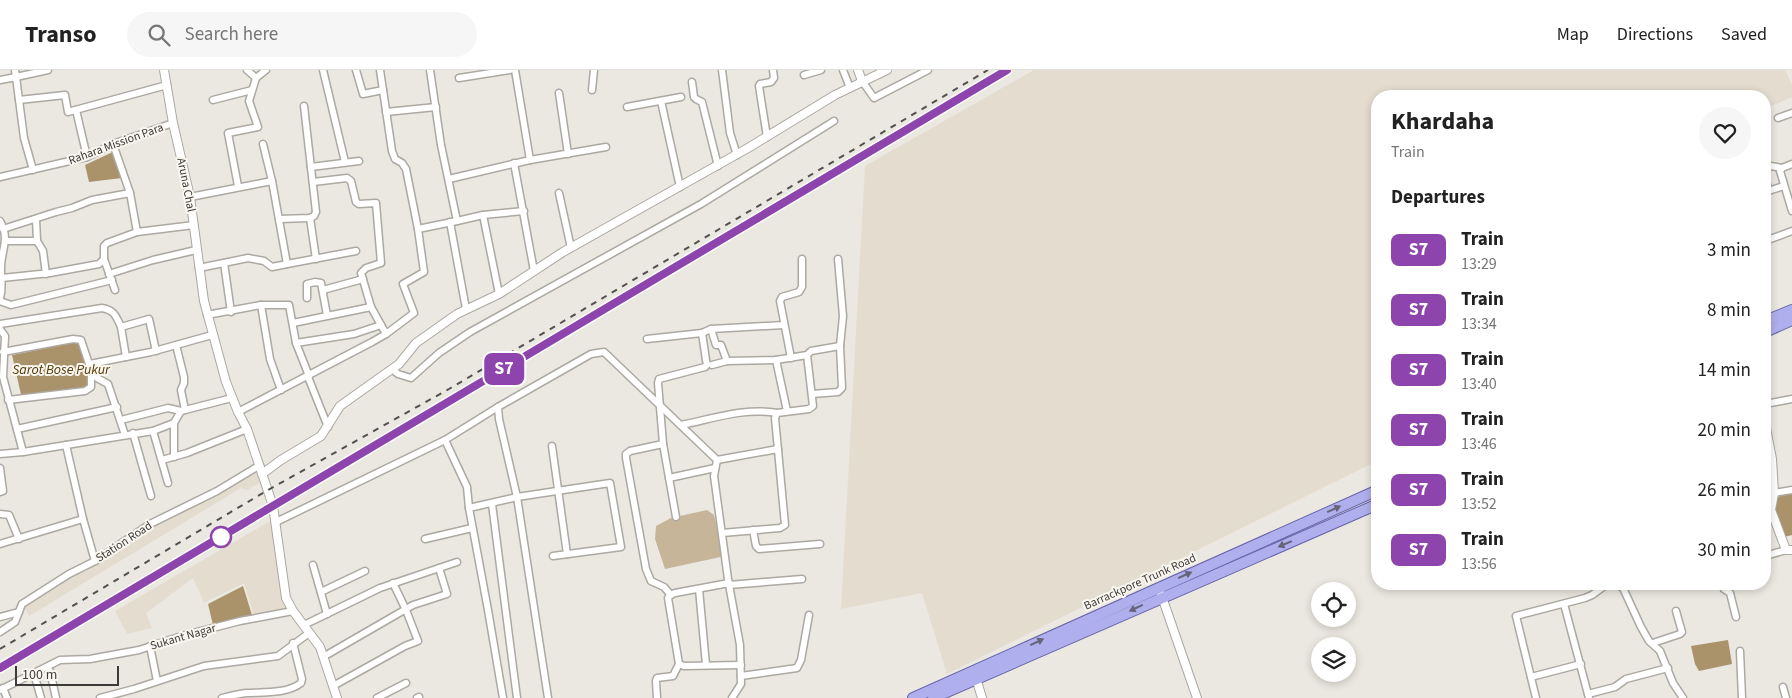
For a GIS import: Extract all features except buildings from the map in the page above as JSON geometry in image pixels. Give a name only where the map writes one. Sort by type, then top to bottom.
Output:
[{"type":"main road","points":[[1771,319],[1792,310]]},
{"type":"main road","points":[[1771,329],[1792,320]]},
{"type":"main road","name":"Barrackpore Trunk Road","points":[[938,697],[1371,493]]},
{"type":"main road","name":"Barrackpore Trunk Road","points":[[913,698],[1160,592],[1371,507]]},
{"type":"street","points":[[0,80],[15,74],[48,70]]},
{"type":"street","name":"Aruna Chal","points":[[164,70],[173,123],[190,197],[204,301],[212,335],[232,398],[247,429],[273,506],[286,598],[293,611],[320,647],[337,698]]},
{"type":"street","points":[[247,70],[256,78]]},
{"type":"street","points":[[238,186],[228,132],[258,127],[249,101],[256,78],[266,70]]},
{"type":"street","points":[[323,70],[345,162]]},
{"type":"street","points":[[356,70],[363,94],[383,90]]},
{"type":"street","points":[[238,412],[308,377],[386,334],[414,313],[403,284],[424,272],[418,229],[406,169],[393,156],[380,70]]},
{"type":"street","points":[[430,70],[441,145],[449,179],[466,310]]},
{"type":"street","points":[[459,78],[510,70]]},
{"type":"street","points":[[515,70],[530,160]]},
{"type":"street","points":[[592,90],[594,70]]},
{"type":"street","points":[[722,70],[730,133],[737,155]]},
{"type":"street","points":[[767,137],[759,86],[760,84],[771,82],[774,78],[773,70]]},
{"type":"street","points":[[804,76],[821,70]]},
{"type":"street","points":[[843,70],[850,88]]},
{"type":"street","points":[[858,70],[862,82],[874,98],[928,70]]},
{"type":"street","points":[[262,474],[321,436],[340,406],[392,369],[408,355],[416,343],[457,314],[498,294],[571,248],[737,155],[835,95],[887,70]]},
{"type":"street","points":[[15,74],[24,138],[33,170]]},
{"type":"street","points":[[692,82],[694,97],[702,102],[718,166]]},
{"type":"street","points":[[19,100],[65,95],[68,112],[167,85]]},
{"type":"street","points":[[213,100],[252,90]]},
{"type":"street","points":[[559,94],[568,154]]},
{"type":"street","points":[[627,107],[681,97]]},
{"type":"street","points":[[661,101],[680,188]]},
{"type":"street","points":[[279,219],[310,218],[316,212],[304,106]]},
{"type":"street","points":[[386,112],[436,106]]},
{"type":"street","points":[[76,110],[87,157]]},
{"type":"street","points":[[1778,118],[1792,113]]},
{"type":"street","points":[[392,369],[398,374],[411,378],[439,353],[470,332],[701,204],[834,121]]},
{"type":"street","name":"Rahara Mission Para","points":[[0,178],[87,157],[113,144],[173,123]]},
{"type":"street","points":[[113,144],[130,193],[137,232]]},
{"type":"street","points":[[263,144],[272,181],[287,264]]},
{"type":"street","points":[[449,179],[514,163],[606,147]]},
{"type":"street","points":[[311,167],[360,161]]},
{"type":"street","points":[[514,163],[534,271]]},
{"type":"street","points":[[1771,165],[1782,168],[1792,164]]},
{"type":"street","points":[[1782,168],[1780,175],[1792,211]]},
{"type":"street","points":[[313,182],[347,178],[351,181],[356,202],[359,204],[376,203],[381,262],[366,268],[361,273],[372,307],[386,334]]},
{"type":"street","points":[[190,197],[238,186],[272,181]]},
{"type":"street","points":[[1771,190],[1784,186]]},
{"type":"street","points":[[4,229],[92,200],[130,193]]},
{"type":"street","points":[[559,193],[571,248]]},
{"type":"street","points":[[418,229],[483,216],[524,211]]},
{"type":"street","points":[[483,216],[498,294]]},
{"type":"street","points":[[310,218],[316,258]]},
{"type":"street","points":[[36,219],[37,241],[43,250],[46,274]]},
{"type":"street","points":[[0,221],[4,229],[6,241],[1,269],[3,290],[0,299],[11,305],[110,277],[153,260],[196,250]]},
{"type":"street","points":[[115,290],[104,260],[104,244],[137,232],[194,225]]},
{"type":"street","points":[[1771,239],[1792,231]]},
{"type":"street","points":[[6,241],[37,241]]},
{"type":"street","points":[[200,268],[248,258],[264,261],[272,267],[356,251]]},
{"type":"street","points":[[791,358],[780,301],[782,297],[800,292],[802,287],[802,259]]},
{"type":"street","points":[[812,394],[840,391],[842,388],[840,346],[843,316],[838,259]]},
{"type":"street","points":[[2,278],[46,274],[98,264],[104,260]]},
{"type":"street","points":[[224,263],[231,312]]},
{"type":"street","points":[[323,290],[363,279]]},
{"type":"street","points":[[307,298],[307,284],[311,282],[321,283],[327,315]]},
{"type":"street","points":[[207,315],[261,305],[289,305],[296,343],[328,427]]},
{"type":"street","points":[[261,305],[270,359],[281,390]]},
{"type":"street","points":[[293,323],[372,307]]},
{"type":"street","points":[[0,324],[102,308],[110,310],[121,327],[126,357]]},
{"type":"street","points":[[121,327],[149,318],[156,351]]},
{"type":"street","points":[[296,343],[354,334],[381,325]]},
{"type":"street","points":[[647,339],[702,333],[711,328],[784,325]]},
{"type":"street","points":[[711,328],[716,345],[721,345],[727,361]]},
{"type":"street","points":[[0,329],[5,336],[3,377],[23,452]]},
{"type":"street","points":[[676,516],[663,444],[659,406],[659,380],[701,370],[707,365],[702,333]]},
{"type":"street","points":[[90,367],[212,335]]},
{"type":"street","points":[[3,352],[78,339],[83,343],[90,367],[91,387],[85,391],[8,400]]},
{"type":"street","points":[[0,454],[153,431],[174,423],[183,411],[181,390],[184,382],[176,345]]},
{"type":"street","points":[[712,364],[727,361],[791,358],[807,355],[811,351],[840,346]]},
{"type":"street","points":[[276,522],[445,440],[591,354],[600,352],[608,354],[659,406],[717,460]]},
{"type":"street","points":[[681,425],[745,412],[765,411],[777,413],[809,409],[813,406],[807,355]]},
{"type":"street","points":[[776,360],[787,411]]},
{"type":"street","points":[[90,367],[97,378],[108,384],[122,420],[125,435]]},
{"type":"street","points":[[122,420],[168,408],[183,411],[232,398]]},
{"type":"street","points":[[1771,403],[1792,399]]},
{"type":"street","points":[[17,429],[117,407]]},
{"type":"street","points":[[498,408],[517,497],[548,698]]},
{"type":"street","points":[[722,533],[780,528],[785,525],[775,418],[777,413]]},
{"type":"street","points":[[174,423],[174,457]]},
{"type":"street","points":[[162,460],[188,453],[247,429]]},
{"type":"street","points":[[153,431],[168,483]]},
{"type":"street","points":[[133,433],[151,496]]},
{"type":"street","points":[[445,440],[467,487],[472,528],[503,698]]},
{"type":"street","points":[[663,444],[630,451],[626,454],[626,458],[646,570],[651,581],[664,587],[672,594]]},
{"type":"street","points":[[66,445],[95,561]]},
{"type":"street","points":[[552,446],[567,554]]},
{"type":"street","points":[[717,460],[778,449]]},
{"type":"street","points":[[1771,454],[1774,493],[1771,506]]},
{"type":"street","points":[[717,460],[714,476],[729,584],[740,645],[740,684],[732,698]]},
{"type":"street","name":"Station Road","points":[[0,632],[15,622],[22,604],[69,574],[95,561],[150,524],[202,499],[260,465]]},
{"type":"street","points":[[0,468],[4,491],[0,492]]},
{"type":"street","points":[[669,478],[715,468]]},
{"type":"street","points":[[469,508],[517,497],[610,483],[621,547],[553,556]]},
{"type":"street","points":[[1771,494],[1792,490]]},
{"type":"street","points":[[492,504],[517,698]]},
{"type":"street","points":[[1771,512],[1789,550],[1771,554]]},
{"type":"street","points":[[0,514],[9,514],[18,538]]},
{"type":"street","points":[[0,544],[83,519]]},
{"type":"street","points":[[425,539],[472,528]]},
{"type":"street","points":[[753,530],[756,546],[759,549],[820,544]]},
{"type":"street","points":[[304,625],[393,583],[457,562]]},
{"type":"street","points":[[313,565],[327,614]]},
{"type":"street","points":[[323,656],[406,610],[438,596],[448,594],[439,568]]},
{"type":"street","points":[[321,592],[365,571]]},
{"type":"street","points":[[657,698],[656,681],[658,678],[673,676],[679,664],[668,598],[672,594],[729,584],[802,579]]},
{"type":"street","points":[[333,686],[418,641],[393,583]]},
{"type":"street","points":[[699,589],[706,665]]},
{"type":"street","points":[[1536,698],[1516,616],[1564,604],[1592,595],[1599,590]]},
{"type":"street","points":[[1624,590],[1641,627],[1649,641],[1660,651],[1673,683],[1683,698]]},
{"type":"street","points":[[1726,590],[1730,593],[1736,617]]},
{"type":"street","points":[[1160,592],[1197,698]]},
{"type":"street","points":[[1564,604],[1589,696],[1614,687],[1626,679],[1668,668]]},
{"type":"street","name":"Sukant Nagar","points":[[2,689],[60,660],[131,652],[185,635],[240,621],[293,611]]},
{"type":"street","points":[[1653,643],[1682,632],[1676,611]]},
{"type":"street","points":[[0,617],[19,612]]},
{"type":"street","points":[[740,676],[797,668],[801,660],[809,615]]},
{"type":"street","points":[[100,698],[204,666],[278,656],[293,643],[309,633]]},
{"type":"street","points":[[222,698],[283,690],[301,683],[300,669],[293,643]]},
{"type":"street","points":[[150,646],[156,682]]},
{"type":"street","points":[[1740,651],[1742,698]]},
{"type":"street","points":[[679,664],[740,665]]},
{"type":"street","points":[[1531,677],[1580,664]]},
{"type":"street","points":[[47,668],[50,671],[56,698]]},
{"type":"street","points":[[34,674],[41,698]]},
{"type":"street","points":[[976,678],[982,698]]},
{"type":"street","points":[[377,698],[406,683]]},
{"type":"street","points":[[1783,687],[1786,698]]},
{"type":"street","points":[[2,689],[7,698]]},
{"type":"shaded area","points":[[1034,70],[1785,70],[1792,85],[1792,97],[1771,106],[1771,90],[1371,90],[1371,464],[947,674],[922,593],[841,609],[865,166]]},
{"type":"shaded area","points":[[259,468],[263,481],[247,490],[241,488],[29,616],[23,605],[151,527]]},
{"type":"shaded area","points":[[707,510],[714,515],[725,556],[665,569],[655,539],[656,526],[671,518]]},
{"type":"shaded area","points":[[272,520],[288,609],[254,615],[244,583],[204,603],[193,578],[146,613],[152,628],[127,634],[115,611]]},
{"type":"water","points":[[115,151],[122,178],[89,182],[85,165]]},
{"type":"water","name":"Sarot Bose Pukur","points":[[82,341],[89,389],[22,399],[12,355]]},
{"type":"water","points":[[1792,494],[1792,535],[1784,537],[1772,503],[1780,496]]},
{"type":"water","points":[[243,586],[252,615],[213,625],[208,604]]},
{"type":"water","points":[[1728,640],[1732,664],[1699,671],[1695,664],[1691,646]]},
{"type":"railway","points":[[0,649],[268,490],[449,389],[988,70]]},
{"type":"railway","points":[[0,668],[1008,70]]},
{"type":"train","name":"S7","points":[[0,668],[1007,70]]}]
